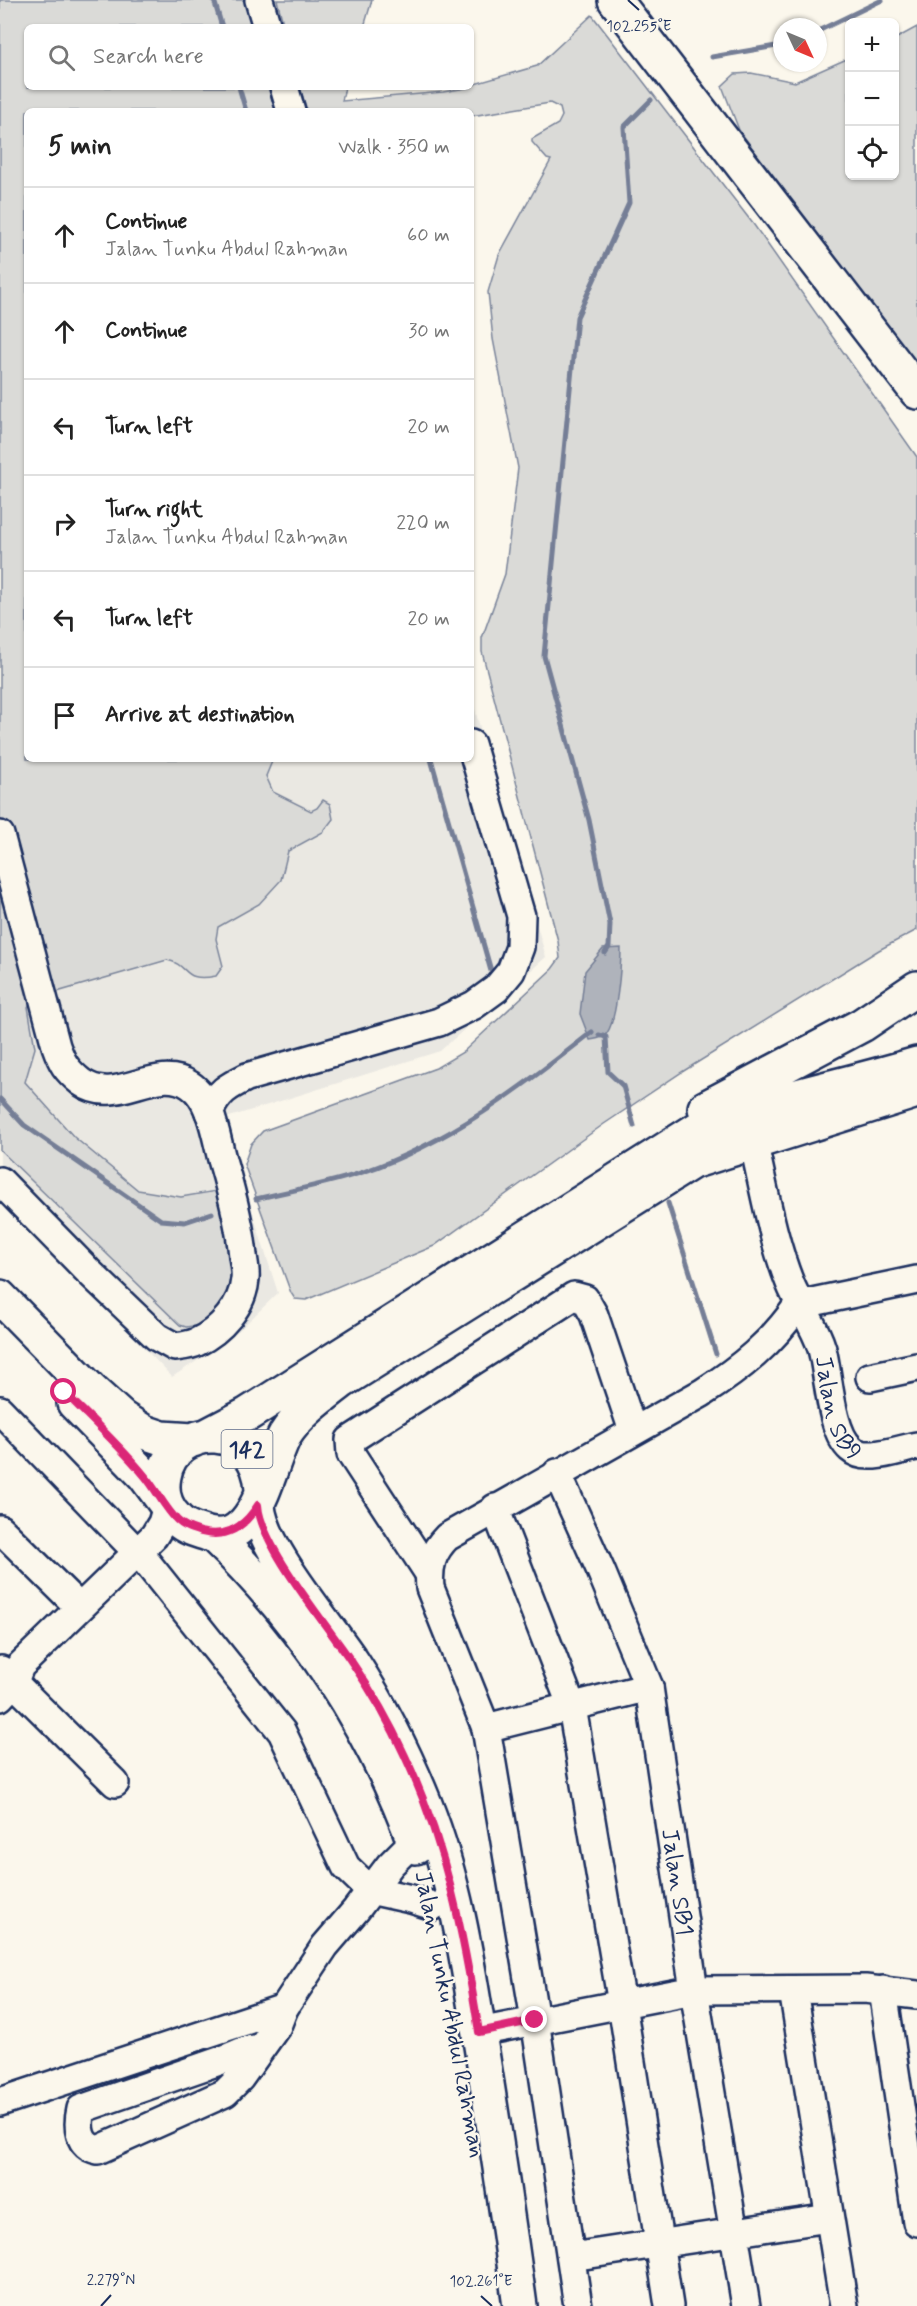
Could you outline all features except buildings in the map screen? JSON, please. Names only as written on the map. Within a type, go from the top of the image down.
[{"type":"main road","points":[[615,0],[917,393]]},
{"type":"main road","points":[[488,1261],[579,1187],[674,1125],[862,1025],[917,988]]},
{"type":"main road","points":[[199,1438],[248,1414],[704,1125],[734,1114],[859,1082],[917,1064]]},
{"type":"main road","points":[[0,1329],[144,1475],[179,1522],[205,1533],[227,1533],[240,1527],[251,1517],[286,1434],[311,1406],[341,1382],[692,1162],[917,1091]]},
{"type":"main road","name":"142","points":[[0,1297],[90,1390],[122,1418],[144,1432],[162,1438],[220,1436],[235,1440],[247,1449],[259,1468],[260,1498]]},
{"type":"main road","name":"142","points":[[167,1506],[163,1483],[169,1460],[179,1448],[199,1438]]},
{"type":"main road","name":"Jalan Tunku Abdul Rahman","points":[[260,1498],[269,1539],[383,1712],[405,1756],[444,1857],[459,1916],[479,2032],[520,2306]]},
{"type":"main road","name":"Jalan Tunku Abdul Rahman","points":[[205,1533],[264,1586],[332,1675],[385,1769],[414,1841],[428,1879],[442,1943],[475,2143],[497,2306]]},
{"type":"street","points":[[259,0],[266,24]]},
{"type":"street","points":[[285,90],[290,108]]},
{"type":"street","points":[[209,1112],[216,1096],[247,1077],[439,1022],[474,1005],[496,989],[511,971],[520,946],[521,916],[474,754]]},
{"type":"street","points":[[0,835],[63,1066],[92,1089],[107,1091],[153,1080],[175,1078],[192,1086],[209,1112],[241,1234],[245,1279],[239,1299],[230,1316],[212,1333],[195,1343],[175,1347],[157,1337],[88,1271],[0,1181]]},
{"type":"street","name":"Jalan SB9","points":[[753,1141],[782,1260],[798,1305],[816,1332],[822,1348],[837,1425],[843,1440],[851,1450],[861,1455],[917,1446]]},
{"type":"street","points":[[428,1572],[438,1546],[447,1537],[735,1372],[775,1336],[798,1305],[917,1280]]},
{"type":"street","points":[[578,2306],[535,2020],[486,1728],[430,1588],[428,1572],[351,1454],[350,1440],[574,1296],[585,1299],[594,1315],[633,1431]]},
{"type":"street","points":[[870,1377],[917,1367]]},
{"type":"street","points":[[0,1410],[142,1558],[282,1732],[346,1867],[370,1890],[433,1906]]},
{"type":"street","name":"Jalan SB1","points":[[557,1473],[649,1687],[694,1990],[746,2306]]},
{"type":"street","points":[[5,1683],[32,1678],[142,1558],[162,1523],[167,1506]]},
{"type":"street","points":[[495,1508],[572,1707],[622,2004],[669,2306]]},
{"type":"street","points":[[0,1529],[79,1607]]},
{"type":"street","points":[[5,1683],[79,1607],[142,1558],[167,1546],[205,1533]]},
{"type":"street","points":[[5,1683],[115,1783]]},
{"type":"street","points":[[486,1728],[649,1687]]},
{"type":"street","points":[[260,2049],[246,2050],[81,2109],[78,2121],[80,2137],[90,2148],[98,2150],[225,2093],[240,2078],[277,2026],[284,2008],[325,1946],[390,1865],[414,1841]]},
{"type":"street","points":[[479,2032],[694,1990],[883,1990],[917,1995]]},
{"type":"street","points":[[793,1990],[844,2306]]},
{"type":"street","points":[[883,1990],[917,2222]]},
{"type":"street","points":[[0,2102],[284,2008]]},
{"type":"street","points":[[571,2257],[829,2218]]},
{"type":"shaded area","points":[[0,0],[24,24],[24,90],[27,90],[27,108],[24,108],[24,762],[474,762],[474,706],[546,957],[440,1051],[223,1119],[278,1293],[229,1340],[172,1377],[0,1198]]},
{"type":"shaded area","points":[[0,0],[249,0],[256,24],[24,24],[24,90],[274,90],[279,108],[24,108],[24,762],[272,762],[266,776],[273,792],[311,811],[317,808],[323,800],[330,804],[333,819],[323,832],[288,851],[281,880],[259,904],[218,927],[216,939],[223,966],[216,976],[197,977],[175,962],[167,960],[33,999],[28,1007],[35,1048],[25,1082],[74,1137],[138,1190],[181,1197],[216,1191],[226,1201],[237,1272],[227,1296],[215,1314],[200,1325],[186,1327],[180,1325],[0,1150]]},
{"type":"shaded area","points":[[277,0],[372,0],[365,24],[283,24]]},
{"type":"shaded area","points":[[592,15],[754,225],[917,457],[917,930],[879,950],[682,1072],[604,1124],[434,1246],[306,1300],[295,1299],[244,1164],[251,1144],[263,1131],[436,1068],[463,1052],[552,969],[560,958],[558,941],[482,652],[482,638],[505,574],[518,468],[493,339],[488,292],[499,255],[551,160],[547,159],[532,139],[558,124],[562,116],[560,108],[550,103],[474,116],[474,108],[306,108],[301,90],[344,90],[342,101],[474,90],[474,84],[537,66]]},
{"type":"shaded area","points":[[917,27],[917,365],[841,268],[739,130],[722,86],[735,74],[751,73],[795,82],[818,72],[827,72],[827,68],[845,60],[845,180],[899,180],[899,37]]},
{"type":"shaded area","points":[[621,948],[618,992],[610,1026],[603,1036],[590,1040],[580,1014],[585,971],[603,949]]},
{"type":"waterway","points":[[214,0],[221,24]]},
{"type":"waterway","points":[[827,27],[882,0]]},
{"type":"waterway","points":[[712,57],[773,47]]},
{"type":"waterway","points":[[240,90],[245,108]]},
{"type":"waterway","points":[[605,953],[609,947],[610,924],[589,820],[544,656],[577,317],[629,203],[624,127],[651,100]]},
{"type":"waterway","points":[[432,762],[491,971]]},
{"type":"waterway","points":[[256,1199],[350,1176],[395,1160],[425,1146],[455,1130],[511,1093],[592,1032]]},
{"type":"waterway","points":[[599,1035],[606,1037],[608,1072],[623,1086],[634,1126]]},
{"type":"waterway","points":[[0,1099],[24,1125],[161,1220],[185,1222],[212,1213]]},
{"type":"waterway","points":[[668,1203],[716,1354]]},
{"type":"route","points":[[64,1392],[144,1475],[171,1513],[185,1526],[213,1535],[227,1533],[240,1527],[251,1517],[258,1505],[269,1539],[288,1571],[352,1662],[383,1712],[426,1806],[444,1857],[459,1916],[479,2032],[535,2020]]}]
